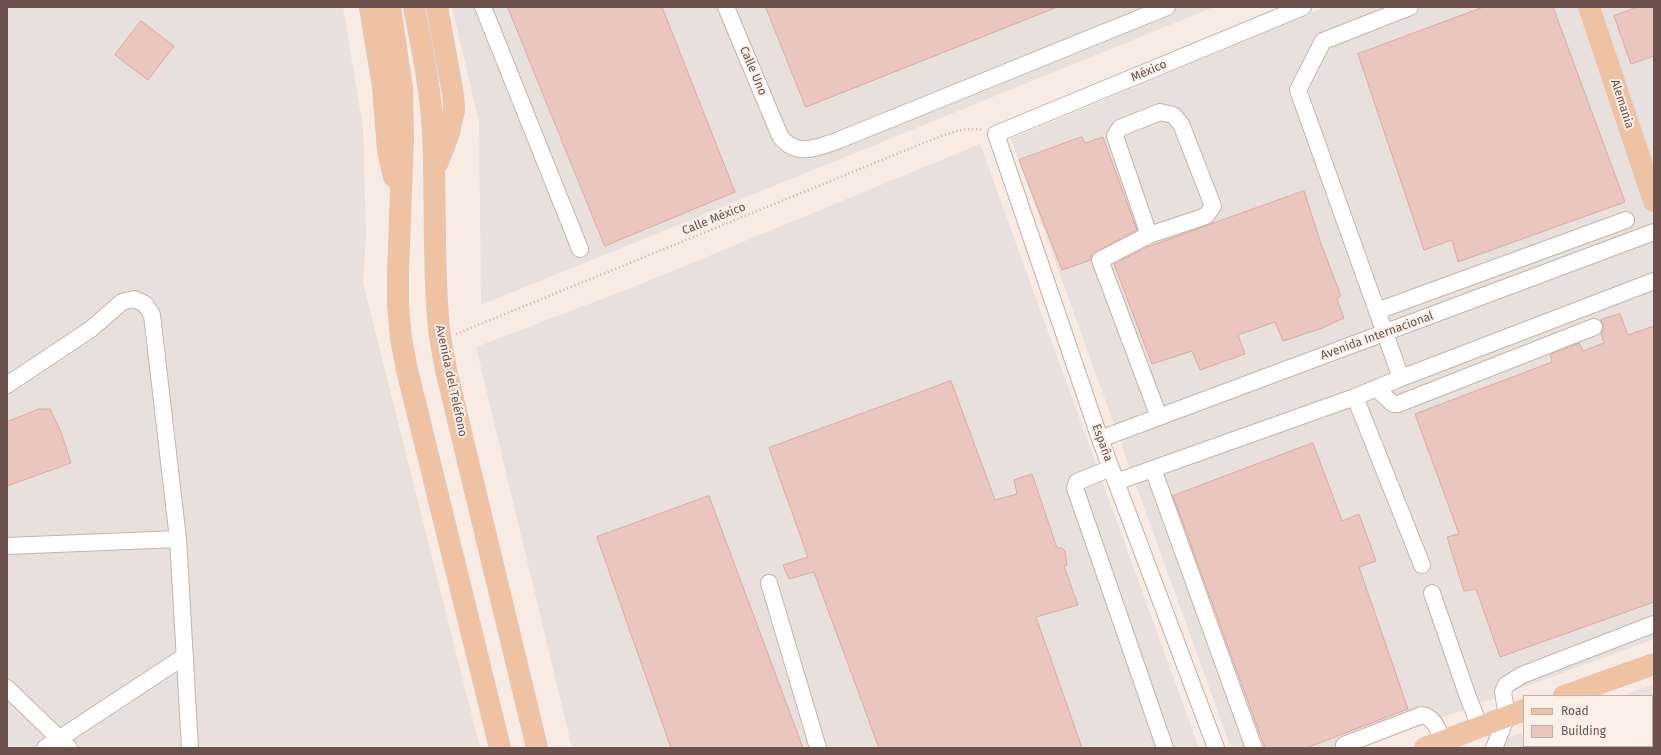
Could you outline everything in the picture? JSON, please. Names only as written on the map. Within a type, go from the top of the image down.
[{"type":"main road","points":[[370,7],[383,87],[388,151],[401,203]]},
{"type":"main road","points":[[390,7],[402,88],[403,138],[398,273],[401,338],[411,386],[500,748]]},
{"type":"main road","name":"Avenida del Teléfono","points":[[414,7],[427,82],[432,124],[435,170],[435,256],[438,319],[441,340],[452,395],[537,748]]},
{"type":"main road","points":[[435,170],[449,133],[454,110],[453,94],[437,7]]},
{"type":"main road","name":"Alemania","points":[[1589,7],[1654,201]]},
{"type":"main road","points":[[1567,695],[1654,664]]},
{"type":"main road","points":[[1434,745],[1516,713]]},
{"type":"street","points":[[483,7],[580,249]]},
{"type":"street","name":"Calle Uno","points":[[726,7],[780,136],[786,144],[794,148],[810,149],[820,147],[1167,7]]},
{"type":"street","name":"México","points":[[996,134],[1303,7]]},
{"type":"street","points":[[1401,378],[1298,90],[1323,41],[1410,7]]},
{"type":"street","points":[[1149,235],[1115,136],[1120,128],[1160,112],[1173,115],[1181,124],[1213,206],[1206,216],[1149,235],[1100,260],[1159,417]]},
{"type":"street","name":"España","points":[[996,134],[1100,439],[1216,748]]},
{"type":"street","points":[[1377,311],[1626,220]]},
{"type":"street","name":"Avenida Internacional","points":[[1100,439],[1654,232]]},
{"type":"street","points":[[1165,748],[1075,488],[1077,482],[1153,469],[1355,397],[1654,281]]},
{"type":"street","points":[[7,385],[91,330],[122,302],[134,299],[145,304],[152,315],[178,540],[190,748]]},
{"type":"street","points":[[1376,388],[1393,404],[1398,404],[1594,327]]},
{"type":"street","points":[[1355,397],[1422,565]]},
{"type":"street","points":[[1153,469],[1254,748]]},
{"type":"street","points":[[7,546],[178,540]]},
{"type":"street","points":[[769,583],[818,748]]},
{"type":"street","points":[[1432,593],[1480,727]]},
{"type":"street","points":[[1494,748],[1516,713],[1503,692],[1506,685],[1512,680],[1654,624]]},
{"type":"street","points":[[45,748],[64,744],[185,656]]},
{"type":"street","points":[[7,688],[64,744]]},
{"type":"street","points":[[1342,747],[1422,715],[1429,716],[1436,724],[1434,745]]},
{"type":"path","name":"Calle México","points":[[441,340],[943,136],[968,129],[983,130],[996,134]]},
{"type":"shaded area","points":[[7,7],[343,7],[363,128],[366,234],[363,283],[480,748],[7,748]]},
{"type":"shaded area","points":[[452,7],[1214,7],[481,305],[479,122]]},
{"type":"shaded area","points":[[1325,7],[1654,7],[1654,639],[1360,748],[1231,748],[1011,139]]},
{"type":"shaded area","points":[[980,144],[1199,748],[572,748],[476,347],[636,286]]},
{"type":"shaded area","points":[[1654,684],[1654,748],[1482,748],[1523,732],[1523,747],[1653,747],[1653,695],[1624,695]]},
{"type":"building","points":[[508,7],[662,7],[735,192],[605,246]]},
{"type":"building","points":[[766,7],[1055,7],[1055,8],[806,107]]},
{"type":"building","points":[[1484,7],[1553,7],[1625,202],[1458,262],[1452,240],[1424,250],[1358,54]]},
{"type":"building","points":[[1638,7],[1654,7],[1654,56],[1631,64],[1614,16]]},
{"type":"building","points":[[141,21],[174,46],[148,80],[115,55]]},
{"type":"building","points":[[1082,137],[1085,143],[1103,137],[1137,230],[1096,252],[1092,255],[1091,260],[1062,270],[1019,160]]},
{"type":"building","points":[[1304,191],[1321,244],[1341,296],[1337,299],[1344,318],[1320,329],[1283,341],[1275,322],[1238,335],[1245,354],[1200,370],[1192,351],[1152,364],[1114,264],[1147,247]]},
{"type":"building","points":[[1620,314],[1628,335],[1654,326],[1654,602],[1500,657],[1476,589],[1464,591],[1447,537],[1459,534],[1415,414],[1552,362],[1550,354],[1579,343],[1583,351],[1604,343],[1601,333],[1603,324],[1601,320]]},
{"type":"building","points":[[951,381],[995,500],[1017,494],[1014,480],[1032,474],[1057,548],[1062,548],[1065,551],[1067,565],[1064,566],[1078,605],[1036,617],[1082,748],[879,748],[814,572],[789,579],[783,565],[808,557],[769,448]]},
{"type":"building","points":[[39,409],[50,409],[61,432],[71,463],[7,486],[7,422]]},
{"type":"building","points":[[1313,443],[1342,521],[1359,514],[1376,561],[1359,567],[1408,709],[1306,748],[1265,748],[1173,496]]},
{"type":"building","points":[[709,496],[803,748],[671,748],[597,537]]}]
